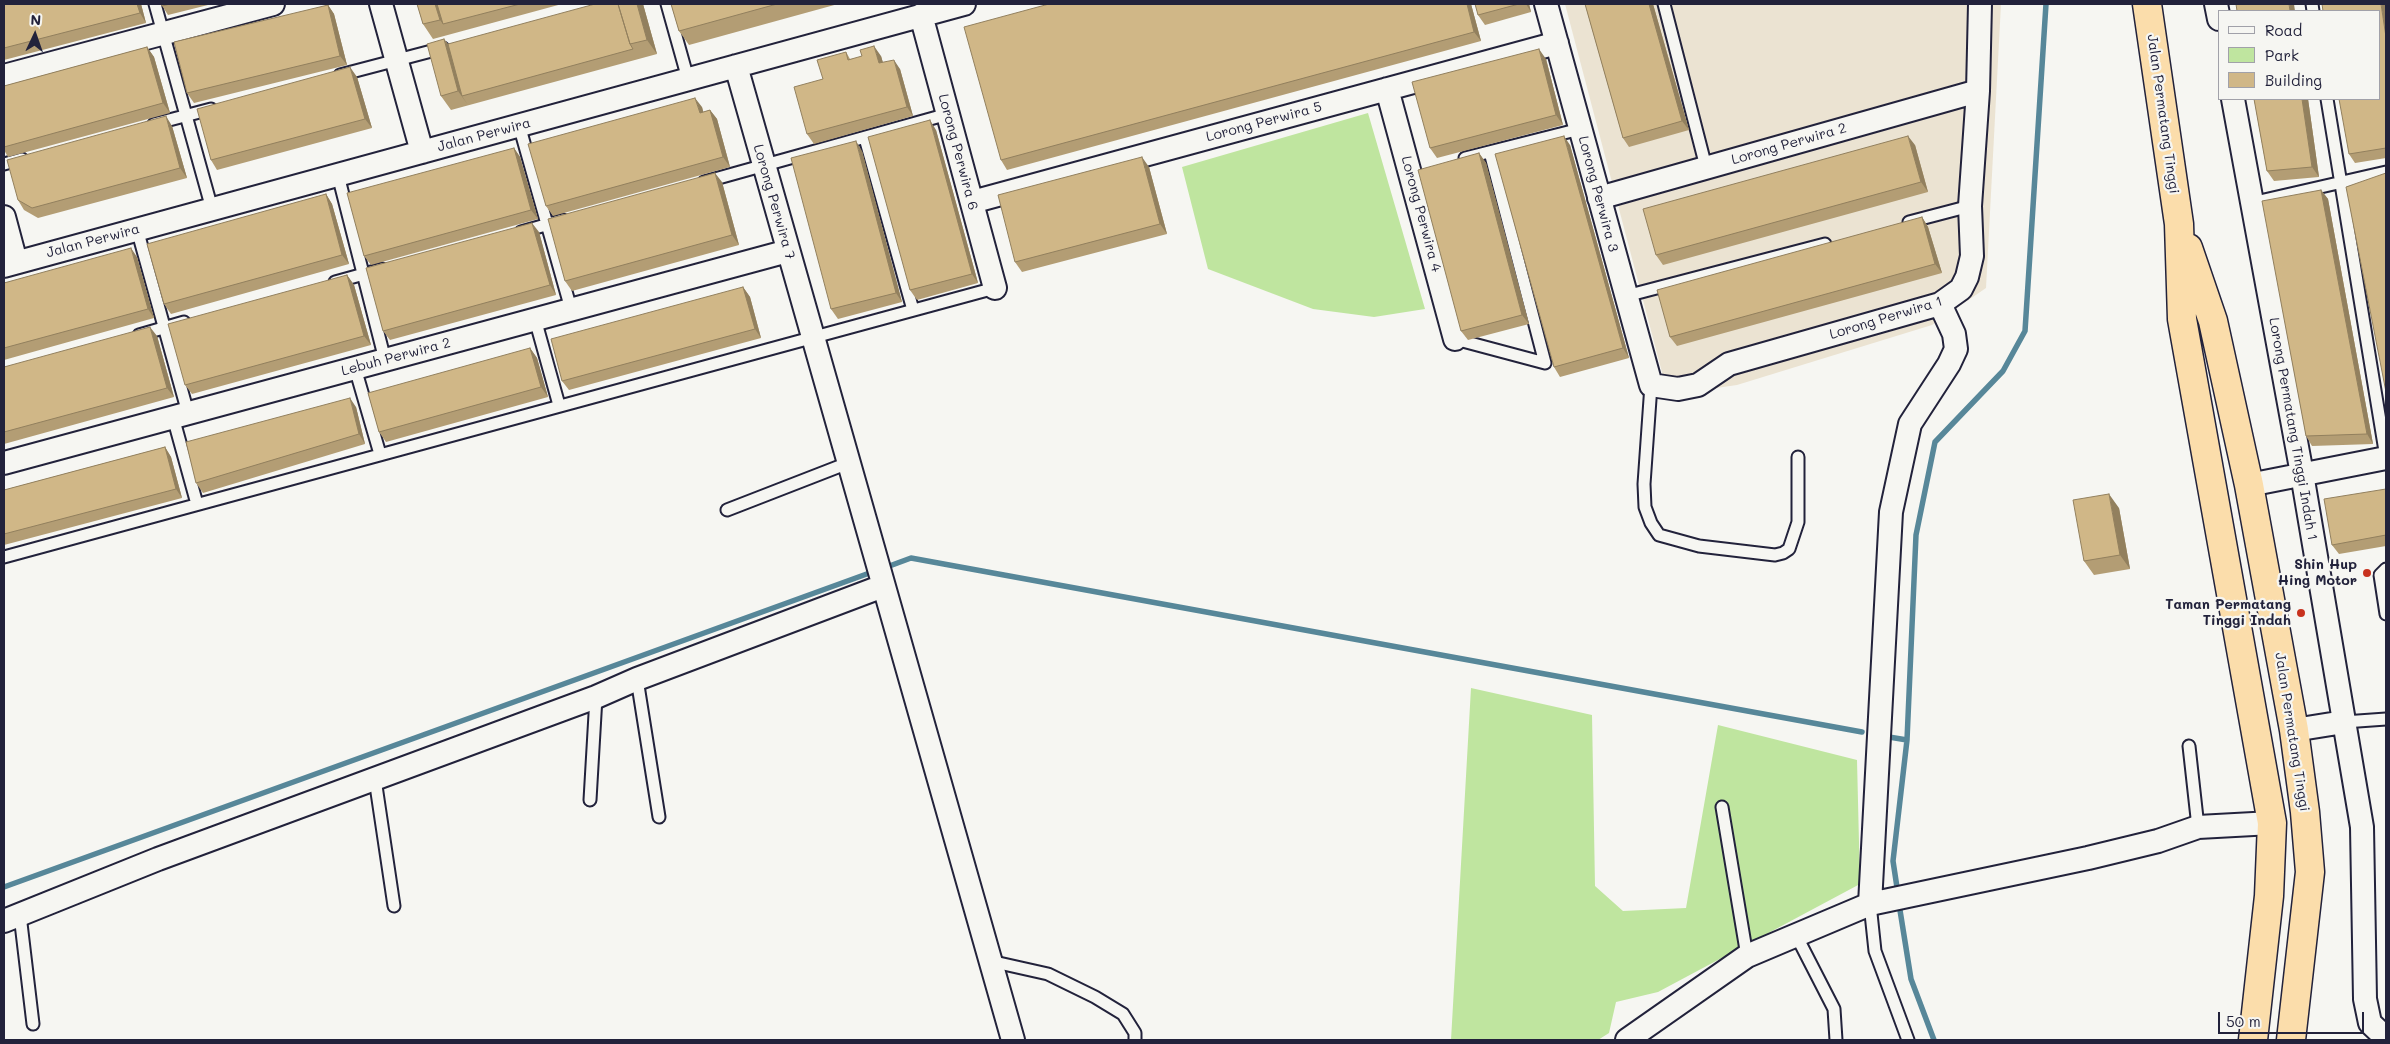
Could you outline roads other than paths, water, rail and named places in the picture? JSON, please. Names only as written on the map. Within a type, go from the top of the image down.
[{"type":"highway","name":"Jalan Permatang Tinggi","points":[[2147,4],[2179,224],[2182,319],[2272,823],[2269,896],[2253,1040]]},
{"type":"highway","name":"Jalan Permatang Tinggi","points":[[2179,224],[2213,321],[2249,485],[2294,730],[2305,812],[2310,872],[2292,1040]]},
{"type":"highway","points":[[2219,524],[2222,507],[2228,498],[2249,485]]},
{"type":"street","points":[[4,76],[273,4]]},
{"type":"street","points":[[380,4],[422,152]]},
{"type":"street","name":"Jalan Perwira","points":[[10,264],[736,66],[915,12],[964,4]]},
{"type":"street","name":"Lorong Perwira 3","points":[[1546,4],[1651,385]]},
{"type":"street","name":"Lorong Perwira 1","points":[[1651,385],[1678,389],[1698,386],[1730,364],[1940,304],[1961,289],[1967,277],[1972,256],[1970,206],[1978,91],[1980,4]]},
{"type":"street","name":"Lorong Perwira 6","points":[[915,12],[948,114],[995,288]]},
{"type":"street","name":"Lorong Perwira 5","points":[[972,202],[1557,43]]},
{"type":"street","name":"Lorong Perwira 7","points":[[736,66],[1013,1040]]},
{"type":"street","name":"Lorong Perwira 4","points":[[1388,89],[1414,171],[1455,340]]},
{"type":"street","name":"Lorong Perwira 2","points":[[1599,198],[1978,91]]},
{"type":"street","name":"Lorong Permatang Tinggi Indah 1","points":[[2233,100],[2302,474],[2362,827],[2365,999],[2370,1023],[2386,1038]]},
{"type":"street","points":[[4,217],[10,264]]},
{"type":"street","name":"Lebuh Perwira 2","points":[[4,463],[788,250]]},
{"type":"street","points":[[1880,901],[1891,512],[1910,424],[1956,349],[1954,334],[1940,304]]},
{"type":"street","points":[[2249,485],[2386,457]]},
{"type":"street","points":[[12,918],[151,862],[596,697],[636,679],[882,583]]},
{"type":"street","points":[[2294,730],[2344,722]]},
{"type":"street","points":[[1637,1037],[1747,956],[1880,901],[2158,842],[2198,827],[2272,823]]},
{"type":"lane","points":[[155,4],[212,209]]},
{"type":"lane","points":[[667,4],[688,79]]},
{"type":"lane","points":[[1664,4],[1706,167]]},
{"type":"lane","points":[[329,78],[453,45]]},
{"type":"lane","points":[[2327,100],[2386,457]]},
{"type":"lane","points":[[138,128],[224,106]]},
{"type":"lane","points":[[689,186],[948,114]]},
{"type":"lane","points":[[519,125],[571,309]]},
{"type":"lane","points":[[1455,161],[1580,129]]},
{"type":"lane","points":[[865,138],[913,310]]},
{"type":"lane","points":[[1455,340],[1546,363],[1490,152]]},
{"type":"lane","points":[[4,164],[32,156]]},
{"type":"lane","points":[[2251,203],[2386,172]]},
{"type":"lane","points":[[338,175],[385,360]]},
{"type":"lane","points":[[1894,226],[1970,206]]},
{"type":"lane","points":[[510,234],[575,217]]},
{"type":"lane","points":[[138,229],[164,328],[197,504]]},
{"type":"lane","points":[[1626,296],[1837,241]]},
{"type":"lane","points":[[325,284],[390,267]]},
{"type":"lane","points":[[4,557],[995,288]]},
{"type":"lane","points":[[535,319],[559,405]]},
{"type":"lane","points":[[127,338],[193,320]]},
{"type":"lane","points":[[355,368],[380,454]]},
{"type":"lane","points":[[1651,385],[1644,484],[1645,507],[1650,523],[1659,535],[1698,546],[1774,555],[1783,553],[1789,549],[1798,522],[1798,457]]},
{"type":"lane","points":[[727,510],[848,464]]},
{"type":"lane","points":[[2386,570],[2380,575],[2386,614]]},
{"type":"lane","points":[[636,679],[660,817]]},
{"type":"lane","points":[[590,800],[596,697]]},
{"type":"lane","points":[[2344,722],[2386,719]]},
{"type":"lane","points":[[2189,746],[2198,827]]},
{"type":"lane","points":[[375,779],[394,906]]},
{"type":"lane","points":[[1722,807],[1747,956]]},
{"type":"lane","points":[[1880,901],[1875,951],[1908,1040]]},
{"type":"lane","points":[[12,918],[33,1024]]},
{"type":"lane","points":[[1796,935],[1834,1009],[1836,1040]]},
{"type":"lane","points":[[990,961],[1048,974],[1095,997],[1123,1014],[1136,1033],[1136,1040]]},
{"type":"waterway","points":[[1898,894],[1893,861],[1907,740],[1916,535],[1935,442],[2003,371],[2025,331],[2046,4]]},
{"type":"waterway","points":[[884,568],[911,558],[1862,732]]},
{"type":"waterway","points":[[4,887],[875,571]]},
{"type":"waterway","points":[[1889,737],[1907,740]]},
{"type":"waterway","points":[[1899,904],[1911,979],[1934,1040]]},
{"type":"place","name":"Shin Hup Hing Motor","points":[[2367,573]]},
{"type":"place","name":"Taman Permatang Tinggi Indah","points":[[2301,613]]}]
